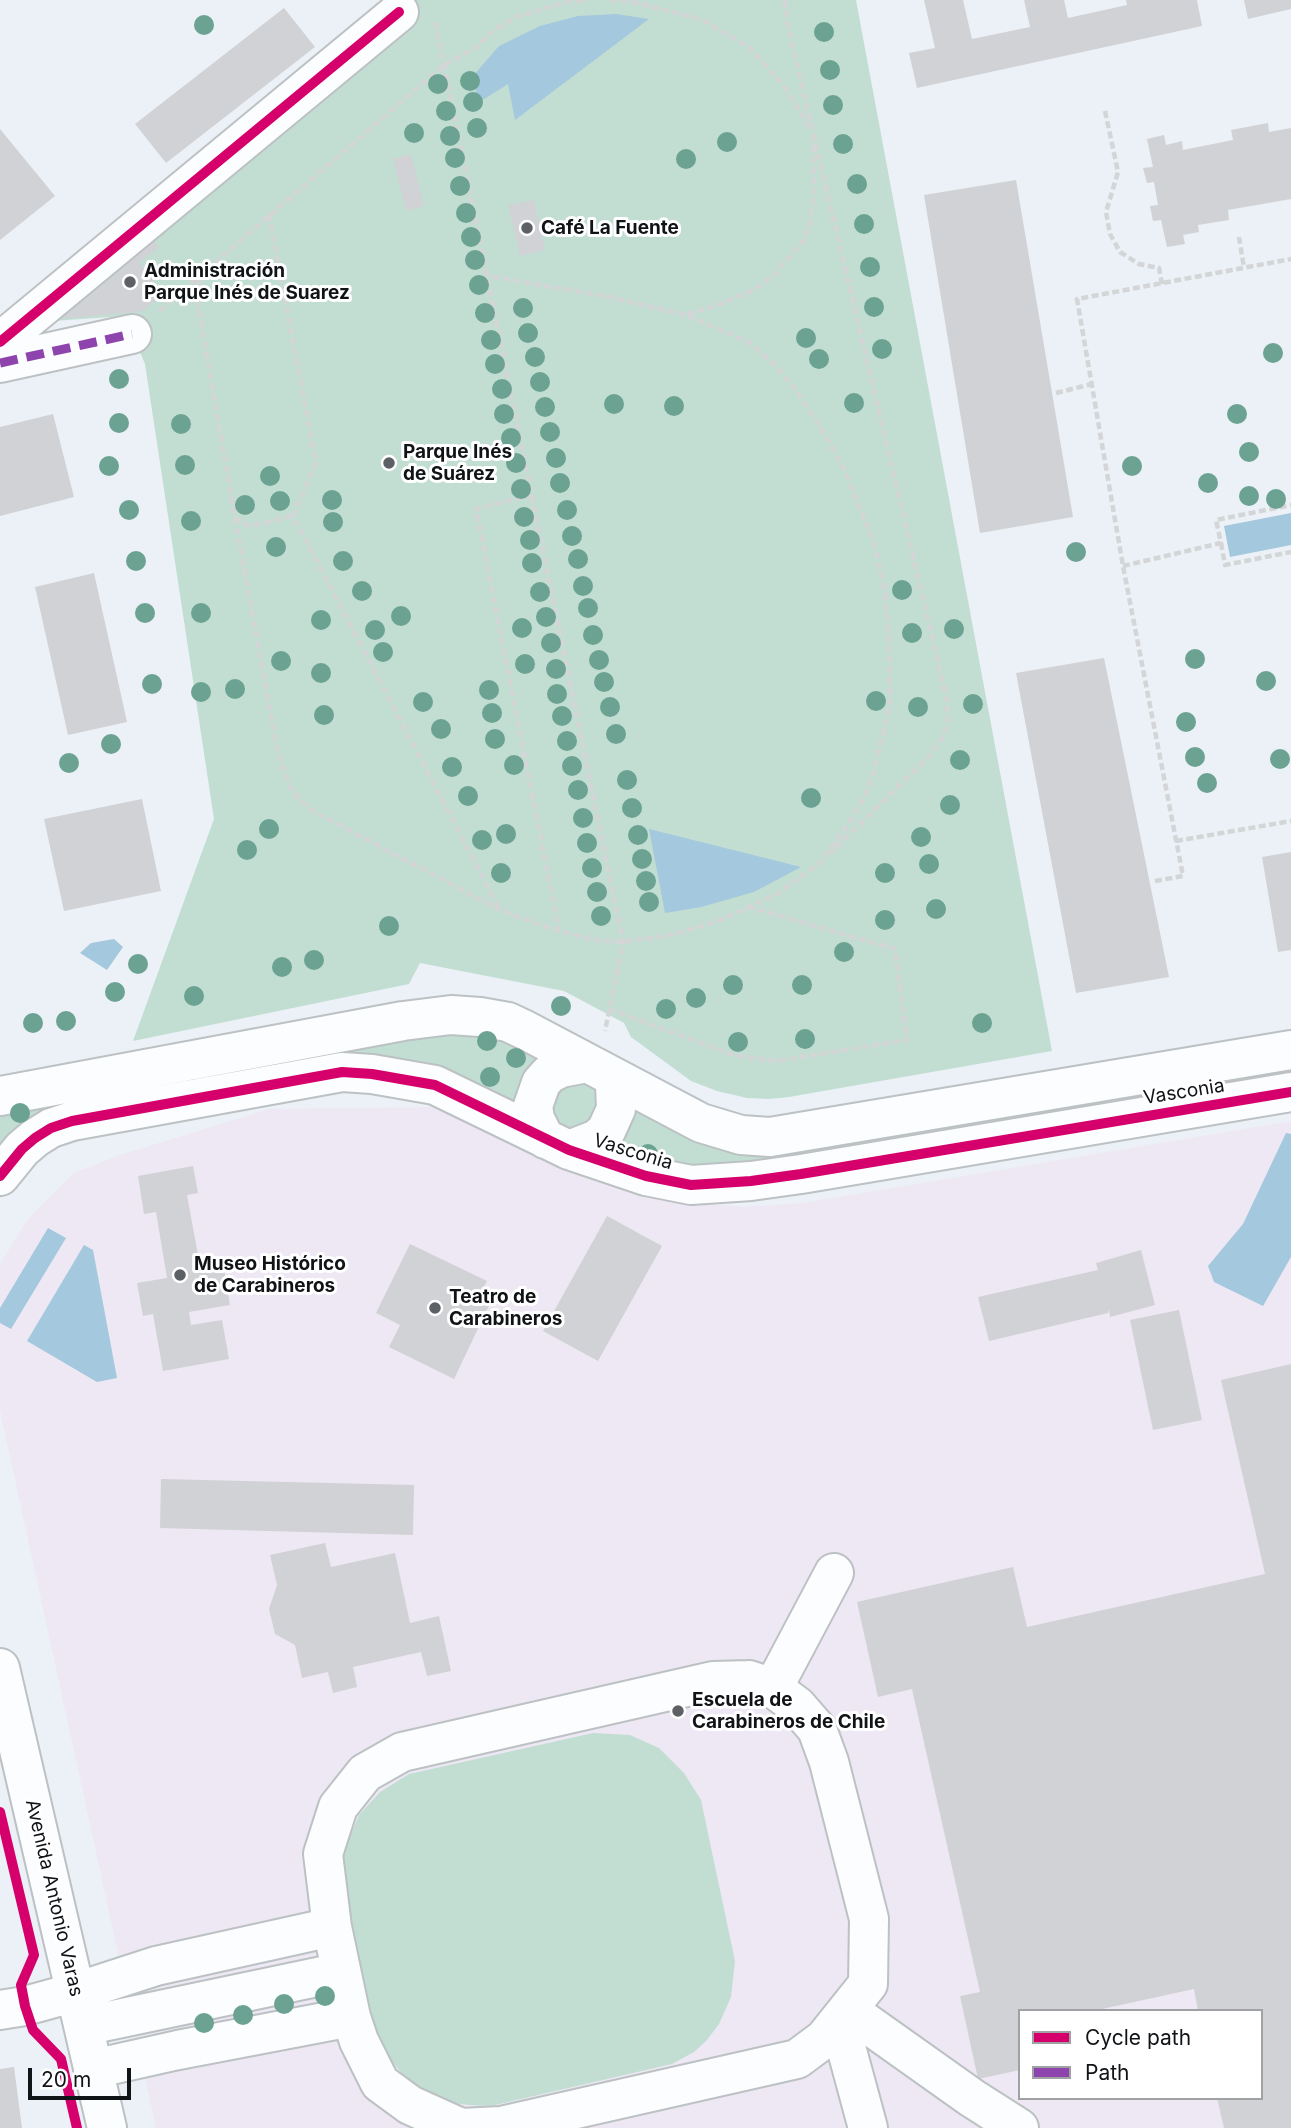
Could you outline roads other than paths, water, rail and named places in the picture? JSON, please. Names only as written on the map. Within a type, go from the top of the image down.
[{"type":"street","points":[[0,342],[416,12]]},
{"type":"street","points":[[0,363],[132,334]]},
{"type":"street","name":"Vasconia","points":[[0,1096],[403,1021],[451,1015],[508,1022],[701,1123],[741,1135],[770,1137],[1291,1050]]},
{"type":"street","points":[[561,1068],[599,1070],[615,1086],[616,1109],[606,1130],[597,1139],[557,1144],[536,1119],[533,1106],[541,1083],[549,1074],[561,1068]]},
{"type":"street","name":"Vasconia","points":[[0,1177],[15,1156],[34,1138],[72,1121],[342,1072],[435,1085],[557,1144],[619,1169],[677,1184],[751,1181],[1291,1092]]},
{"type":"street","points":[[773,1688],[834,1573]]},
{"type":"street","name":"Avenida Antonio Varas","points":[[0,1668],[5,1716],[80,2009],[107,2128]]},
{"type":"street","points":[[749,1680],[773,1688],[797,1706],[817,1730],[829,1762],[869,1919],[869,1984],[824,2039],[797,2059],[501,2126],[461,2128],[410,2105],[380,2083],[359,2041],[351,2017],[332,1927],[323,1854],[338,1807],[365,1773],[402,1752],[713,1681],[749,1680]]},
{"type":"street","points":[[80,2009],[156,1966],[332,1927]]},
{"type":"street","points":[[0,2010],[25,2006],[80,2009],[341,1972]]},
{"type":"street","points":[[843,2016],[868,2128]]},
{"type":"street","points":[[843,2016],[1019,2128]]},
{"type":"street","points":[[93,2069],[351,2017]]},
{"type":"water","points":[[616,14],[649,19],[515,120],[508,84],[478,103],[473,76],[499,46],[540,26],[578,16]]},
{"type":"water","points":[[1291,513],[1291,545],[1230,557],[1224,526]]},
{"type":"water","points":[[649,829],[801,867],[754,892],[701,907],[665,913]]},
{"type":"water","points":[[114,939],[123,947],[107,970],[80,953],[91,943]]},
{"type":"water","points":[[1286,1133],[1291,1134],[1291,1257],[1263,1306],[1214,1282],[1208,1266],[1243,1224]]},
{"type":"water","points":[[48,1228],[66,1238],[11,1329],[0,1323],[0,1308]]},
{"type":"water","points":[[84,1245],[93,1250],[117,1378],[97,1382],[27,1341]]},
{"type":"place","name":"Café La Fuente","points":[[527,228]]},
{"type":"place","name":"Administración Parque Inés de Suarez","points":[[130,282]]},
{"type":"place","name":"Parque Inés de Suárez","points":[[389,463]]},
{"type":"place","name":"Museo Histórico de Carabineros","points":[[180,1275]]},
{"type":"place","name":"Teatro de Carabineros","points":[[435,1308]]},
{"type":"place","name":"Escuela de Carabineros de Chile","points":[[678,1711]]}]
